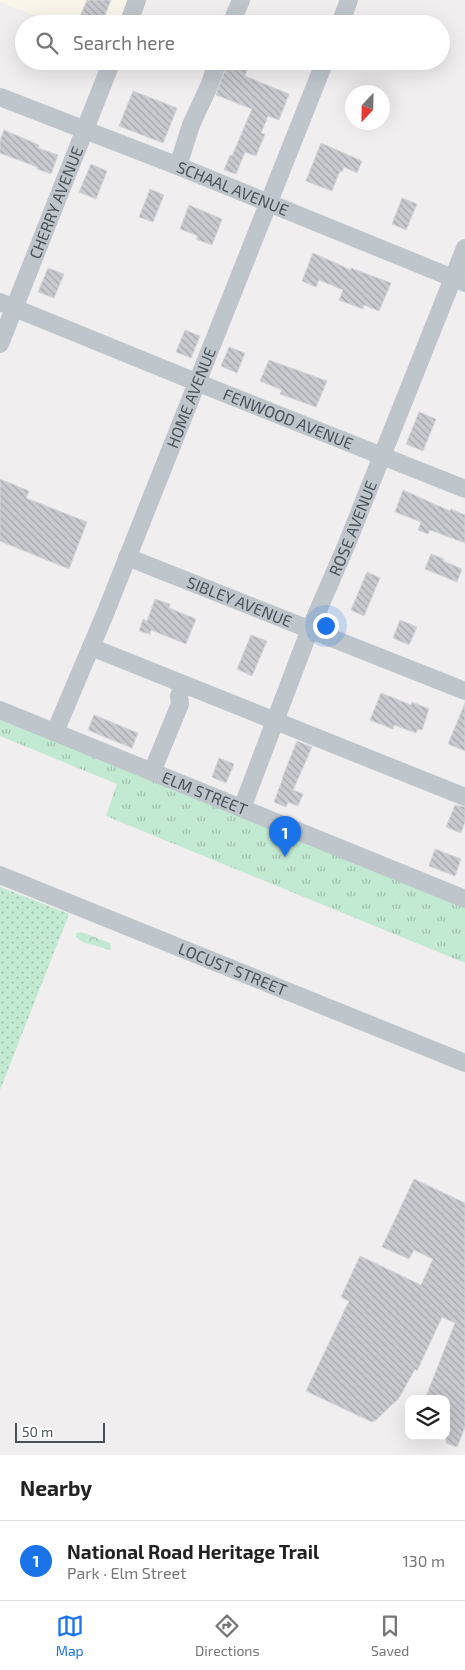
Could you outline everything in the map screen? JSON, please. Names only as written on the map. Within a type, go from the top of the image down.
[{"type":"street","points":[[132,15],[138,0]]},
{"type":"street","points":[[235,15],[241,0]]},
{"type":"street","points":[[343,15],[349,0]]},
{"type":"street","name":"CHERRY AVENUE","points":[[0,344],[7,305],[108,70]]},
{"type":"street","points":[[178,166],[191,125],[215,70]]},
{"type":"street","name":"HOME AVENUE","points":[[55,732],[91,647],[321,70]]},
{"type":"street","name":"SCHAAL AVENUE","points":[[0,97],[178,166],[459,281]]},
{"type":"street","name":"ROSE AVENUE","points":[[242,808],[310,629],[382,456],[459,281],[465,248]]},
{"type":"street","name":"FENWOOD AVENUE","points":[[7,305],[465,490]]},
{"type":"street","name":"SIBLEY AVENUE","points":[[127,557],[465,691]]},
{"type":"street","points":[[91,647],[465,797]]},
{"type":"street","points":[[152,772],[180,704],[179,696],[183,684]]},
{"type":"street","name":"ELM STREET","points":[[0,710],[465,899]]},
{"type":"street","name":"LOCUST STREET","points":[[0,875],[465,1063]]},
{"type":"shaded area","points":[[0,0],[129,0],[123,15],[33,15],[0,2]]},
{"type":"green space","points":[[0,710],[465,899],[465,963],[106,816],[117,784],[0,736]]},
{"type":"green space","points":[[0,887],[69,914],[0,1090]]},
{"type":"green space","points":[[81,932],[110,943],[111,950],[82,942],[76,937],[76,933]]},
{"type":"building","points":[[87,0],[111,0],[105,15],[81,15]]},
{"type":"building","points":[[225,70],[247,70],[245,76],[289,94],[279,120],[268,116],[261,133],[265,134],[256,156],[245,152],[236,174],[224,170],[252,109],[216,95]]},
{"type":"building","points":[[133,91],[177,108],[163,143],[119,126]]},
{"type":"building","points":[[4,130],[39,145],[38,148],[58,155],[51,174],[0,153],[0,140]]},
{"type":"building","points":[[321,143],[362,161],[357,173],[344,167],[342,172],[340,171],[332,191],[306,181]]},
{"type":"building","points":[[91,164],[107,171],[96,199],[79,192]]},
{"type":"building","points":[[150,189],[164,195],[153,222],[139,217]]},
{"type":"building","points":[[402,198],[417,204],[406,230],[392,224]]},
{"type":"building","points":[[189,205],[222,219],[212,245],[196,239],[198,236],[180,229]]},
{"type":"building","points":[[313,253],[351,270],[351,268],[391,283],[379,311],[364,305],[363,309],[339,300],[343,290],[319,280],[316,287],[302,281]]},
{"type":"building","points":[[48,268],[64,274],[54,298],[38,292]]},
{"type":"building","points":[[185,330],[200,336],[191,358],[176,352]]},
{"type":"building","points":[[229,347],[245,353],[237,373],[221,366]]},
{"type":"building","points":[[269,360],[327,381],[316,407],[280,394],[282,390],[260,381]]},
{"type":"building","points":[[419,412],[436,419],[423,451],[406,444]]},
{"type":"building","points":[[0,479],[29,491],[26,498],[87,522],[69,569],[0,541]]},
{"type":"building","points":[[403,490],[450,511],[451,509],[465,515],[465,543],[430,530],[428,534],[418,530],[421,522],[395,512]]},
{"type":"building","points":[[431,554],[462,569],[457,582],[425,569]]},
{"type":"building","points":[[367,572],[380,578],[364,616],[351,610]]},
{"type":"building","points":[[155,599],[170,604],[169,608],[196,619],[186,644],[151,630],[150,634],[139,631],[143,619],[147,621]]},
{"type":"building","points":[[400,620],[417,627],[409,645],[393,638]]},
{"type":"building","points":[[251,635],[267,641],[252,676],[237,669]]},
{"type":"building","points":[[381,693],[411,705],[412,702],[429,709],[422,730],[418,729],[416,733],[394,725],[393,729],[370,720]]},
{"type":"building","points":[[465,703],[465,751],[448,744]]},
{"type":"building","points":[[94,715],[138,733],[132,748],[88,730]]},
{"type":"building","points":[[297,741],[312,747],[293,790],[303,794],[298,806],[288,802],[286,807],[274,802]]},
{"type":"building","points":[[219,758],[234,764],[226,783],[212,777]]},
{"type":"building","points":[[455,805],[465,807],[465,822],[461,833],[446,827]]},
{"type":"building","points":[[435,849],[461,859],[455,876],[429,866]]},
{"type":"building","points":[[414,1179],[465,1203],[465,1427],[457,1447],[446,1443],[446,1440],[450,1440],[450,1395],[427,1395],[455,1323],[442,1317],[417,1371],[415,1369],[399,1398],[376,1420],[372,1422],[306,1391],[349,1301],[341,1297],[360,1256],[421,1285],[433,1259],[414,1250],[409,1259],[382,1247]]},
{"type":"place","name":"National Road Heritage Trail","points":[[285,857]]}]
